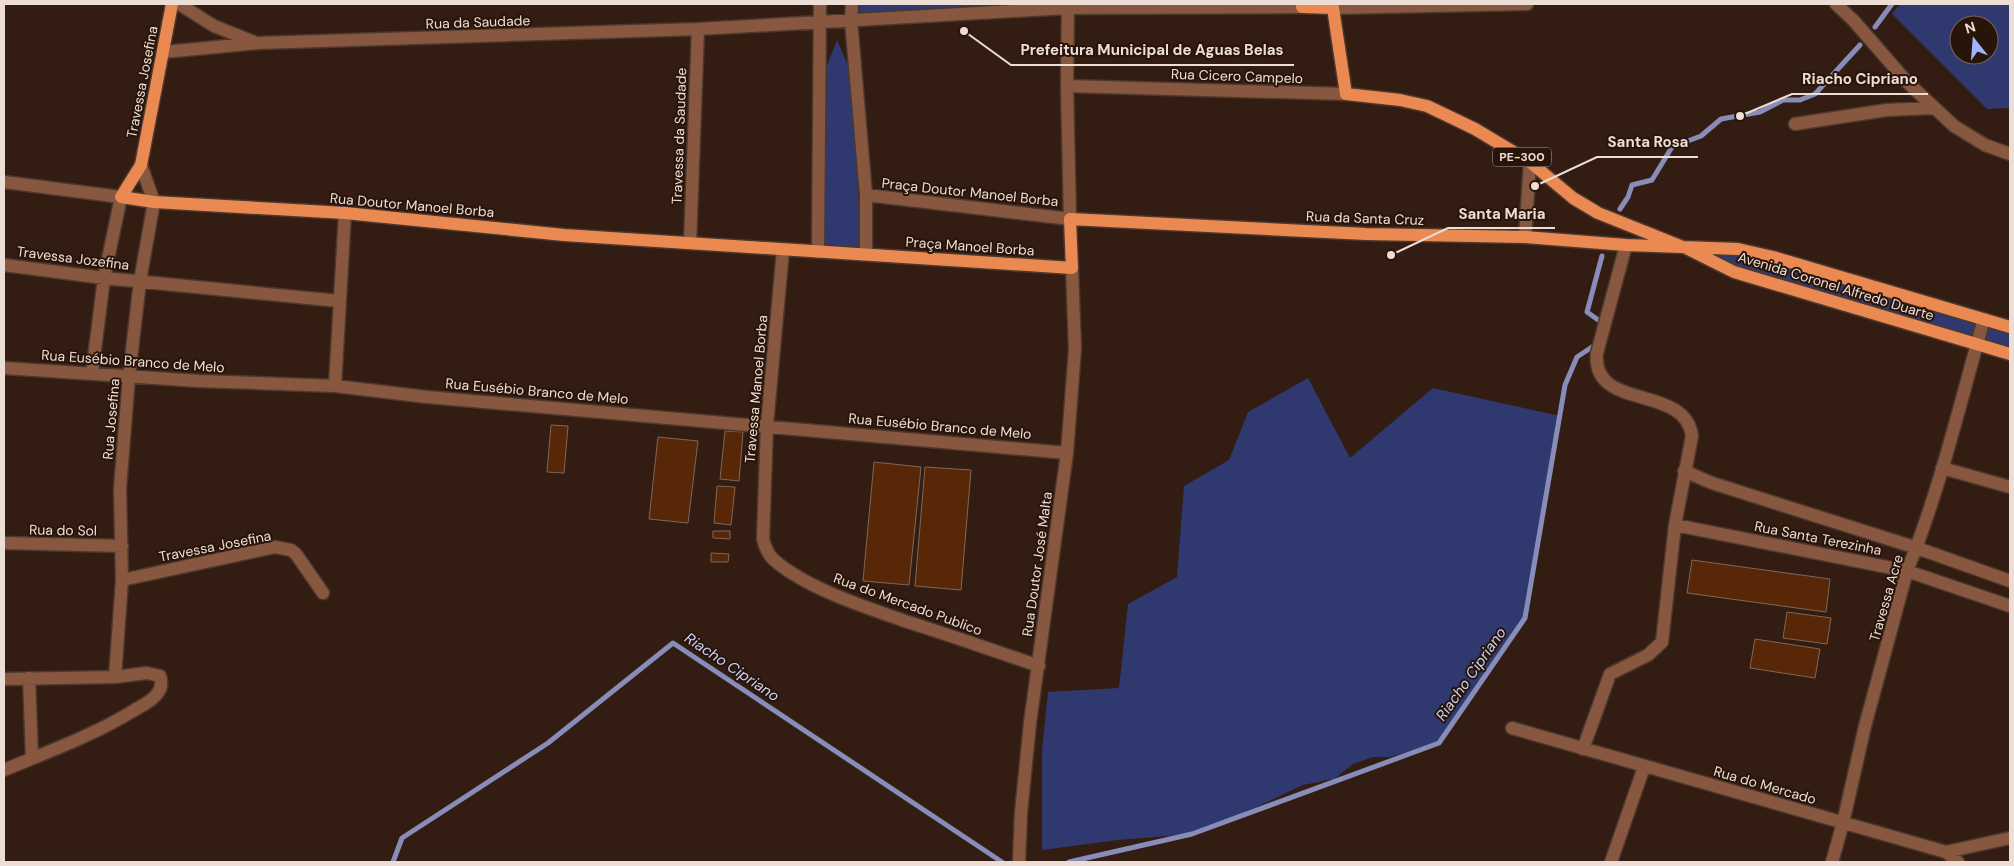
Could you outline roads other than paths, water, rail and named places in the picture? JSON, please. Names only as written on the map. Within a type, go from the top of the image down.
[{"type":"main road","name":"Travessa Josefina","points":[[141,166],[172,4]]},
{"type":"main road","points":[[1302,5],[1333,8],[1346,94]]},
{"type":"main road","name":"PE-300","points":[[1346,94],[1400,100],[1427,106],[1475,128],[1530,162],[1573,198],[1592,210],[1610,219],[1688,249]]},
{"type":"main road","points":[[120,197],[141,166]]},
{"type":"main road","name":"Rua Doutor Manoel Borba","points":[[120,197],[154,202],[345,213],[564,235],[818,252]]},
{"type":"main road","points":[[1070,218],[1072,268]]},
{"type":"main road","name":"Rua da Santa Cruz","points":[[1070,218],[1366,234],[1525,237],[1688,249]]},
{"type":"main road","name":"Avenida Coronel Alfredo Duarte","points":[[1688,249],[1738,249],[1773,257],[2010,327]]},
{"type":"main road","name":"Avenida Coronel Alfredo Duarte","points":[[1688,249],[1734,272],[2010,354]]},
{"type":"main road","name":"Praça Manoel Borba","points":[[818,252],[866,253],[1072,268]]},
{"type":"street","name":"Rua da Saudade","points":[[179,4],[214,26],[258,43]]},
{"type":"street","points":[[818,252],[820,4]]},
{"type":"street","points":[[852,4],[851,20],[866,195],[866,253]]},
{"type":"street","points":[[1333,8],[1527,4]]},
{"type":"street","points":[[1836,4],[1854,21],[1907,82],[1933,108],[1968,136],[2010,154]]},
{"type":"street","name":"Rua da Saudade","points":[[164,52],[258,43],[698,29],[970,15],[1068,6],[1302,5]]},
{"type":"street","points":[[1068,6],[1067,86],[1070,218]]},
{"type":"street","name":"Travessa da Saudade","points":[[690,243],[698,29]]},
{"type":"street","name":"Rua Cicero Campelo","points":[[1067,86],[1346,94]]},
{"type":"street","points":[[1795,124],[1887,110],[1933,108]]},
{"type":"street","points":[[1525,237],[1530,162]]},
{"type":"street","points":[[141,166],[154,202]]},
{"type":"street","name":"Rua Doutor Manoel Borba","points":[[4,182],[120,197]]},
{"type":"street","name":"Praça Doutor Manoel Borba","points":[[866,195],[1070,218]]},
{"type":"street","name":"Rua Josefina","points":[[92,373],[104,278],[120,197]]},
{"type":"street","name":"Rua Josefina","points":[[122,580],[120,489],[129,376],[140,281],[154,202]]},
{"type":"street","points":[[335,386],[345,213]]},
{"type":"street","points":[[1583,750],[1610,674],[1648,655],[1662,642],[1675,525],[1690,446],[1691,429],[1685,417],[1668,407],[1614,388],[1604,382],[1598,374],[1596,364],[1597,353],[1626,245]]},
{"type":"street","name":"Travessa Manoel Borba","points":[[763,530],[767,426],[783,250]]},
{"type":"street","name":"Travessa Jozefina","points":[[4,265],[140,281]]},
{"type":"street","name":"Rua Doutor José Malta","points":[[1019,862],[1021,813],[1028,741],[1067,453],[1075,349],[1072,268]]},
{"type":"street","points":[[140,281],[339,301]]},
{"type":"street","name":"Travessa Acre","points":[[1832,862],[1865,726],[1907,571],[1942,468],[1984,319]]},
{"type":"street","name":"Rua Eusébio Branco de Melo","points":[[4,368],[199,381],[335,386],[427,397],[1067,453]]},
{"type":"street","points":[[1942,468],[2010,487]]},
{"type":"street","name":"Rua Santa Terezinha","points":[[1684,472],[1712,483],[1916,548],[2010,581]]},
{"type":"street","name":"Rua Santa Terezinha","points":[[1675,525],[1907,571],[2010,606]]},
{"type":"street","name":"Rua do Mercado Publico","points":[[763,530],[764,545],[773,559],[788,570],[823,589],[858,604],[1039,666]]},
{"type":"street","name":"Rua do Sol","points":[[4,543],[122,546]]},
{"type":"street","name":"Travessa Josefina","points":[[122,580],[275,547],[291,550],[296,554],[323,593]]},
{"type":"street","points":[[115,677],[122,580]]},
{"type":"street","points":[[4,679],[115,677],[157,674],[160,677],[161,687],[150,701],[93,733],[4,770]]},
{"type":"street","points":[[29,678],[32,758]]},
{"type":"street","name":"Rua do Mercado","points":[[1512,728],[1583,750],[1946,852],[2010,838]]},
{"type":"street","points":[[1611,862],[1644,767]]},
{"type":"street","points":[[1946,852],[1958,862]]},
{"type":"waterway","name":"Riacho Cipriano","points":[[1875,27],[1892,4]]},
{"type":"waterway","name":"Riacho Cipriano","points":[[1620,209],[1628,197],[1632,185],[1652,180],[1672,147],[1701,136],[1721,119],[1760,112],[1783,100],[1800,100],[1815,94],[1860,45]]},
{"type":"waterway","name":"Riacho Cipriano","points":[[1600,325],[1601,322],[1587,312],[1602,256]]},
{"type":"waterway","name":"Riacho Cipriano","points":[[1069,862],[1192,834],[1439,743],[1525,618],[1565,385],[1577,357],[1595,345]]},
{"type":"waterway","name":"Riacho Cipriano","points":[[393,862],[402,838],[548,743],[673,643],[1002,862]]},
{"type":"place","name":"Prefeitura Municipal de Aguas Belas","points":[[964,31]]},
{"type":"place","name":"Riacho Cipriano","points":[[1740,116]]},
{"type":"place","name":"Santa Rosa","points":[[1535,186]]},
{"type":"place","name":"Santa Maria","points":[[1391,255]]}]
